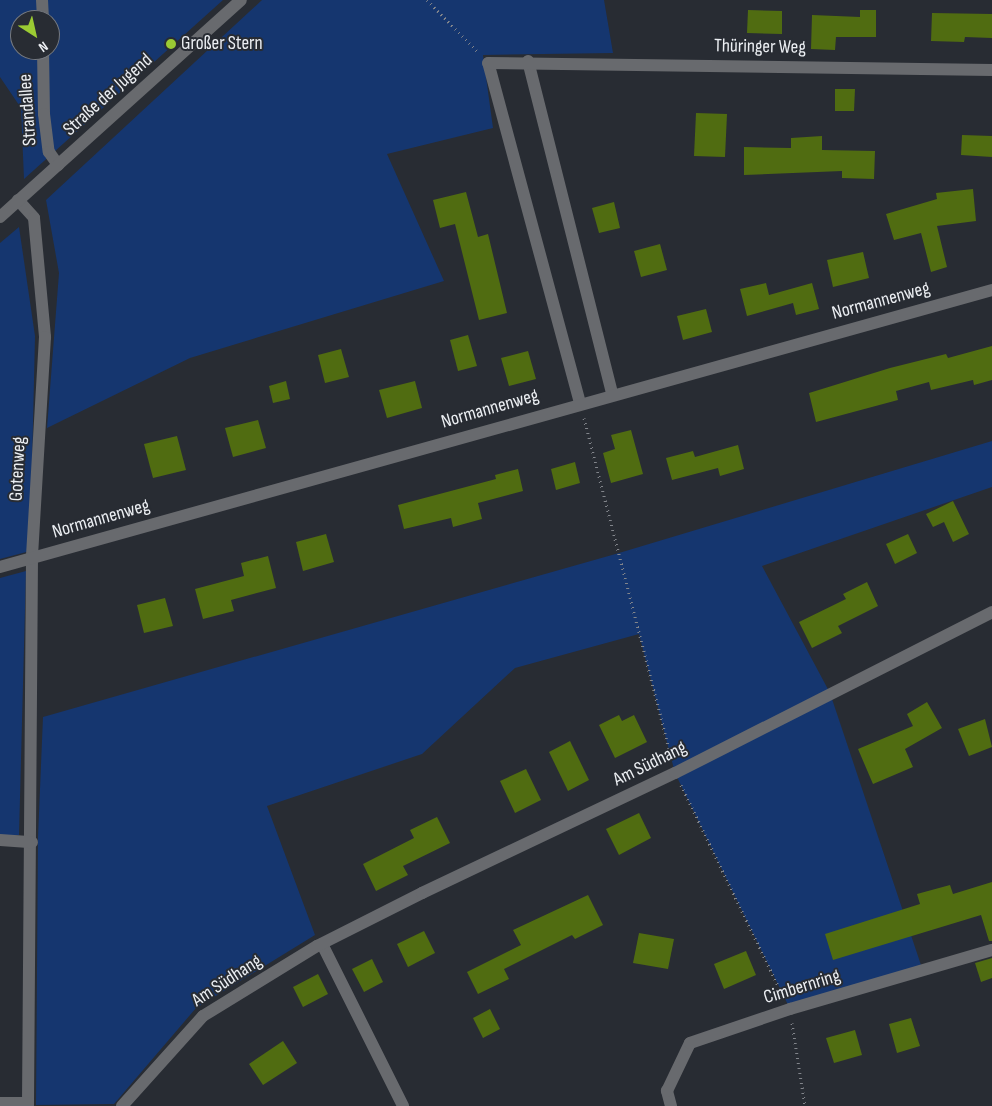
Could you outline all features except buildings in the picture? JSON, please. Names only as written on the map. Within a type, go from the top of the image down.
[{"type":"street","name":"Straße der Jugend","points":[[0,217],[241,0]]},
{"type":"street","name":"Strandallee","points":[[43,60],[48,152],[58,165]]},
{"type":"street","name":"Thüringer Weg","points":[[488,63],[528,62],[992,70]]},
{"type":"street","points":[[528,62],[612,394]]},
{"type":"street","points":[[488,63],[580,403]]},
{"type":"street","name":"Gotenweg","points":[[18,200],[34,218],[46,337],[32,558],[32,842],[28,1105]]},
{"type":"street","name":"Normannenweg","points":[[0,567],[612,394],[992,290]]},
{"type":"street","name":"Am Südhang","points":[[122,1106],[203,1016],[322,944],[675,773],[992,612]]},
{"type":"street","points":[[0,840],[32,842]]},
{"type":"street","points":[[322,944],[403,1106]]},
{"type":"street","name":"Cimbernring","points":[[671,1106],[667,1092],[690,1043],[790,1009],[992,950]]},
{"type":"street","points":[[0,1103],[28,1105]]},
{"type":"path","points":[[427,0],[488,63]]},
{"type":"shaded area","points":[[0,0],[223,0],[24,179],[21,108],[0,77]]},
{"type":"shaded area","points":[[262,0],[604,0],[613,53],[483,55],[493,128],[387,154],[444,281],[190,358],[47,428],[59,273],[46,200]]},
{"type":"shaded area","points":[[19,227],[35,336],[30,551],[0,559],[0,243]]},
{"type":"shaded area","points":[[992,441],[992,487],[762,566],[830,693],[923,971],[790,1009],[675,773],[639,634],[515,668],[422,754],[267,806],[315,935],[196,1008],[114,1104],[36,1105],[38,837],[43,717],[619,553]]},
{"type":"shaded area","points":[[26,571],[19,835],[0,835],[0,578]]},
{"type":"place","name":"Großer Stern","points":[[171,44]]}]
